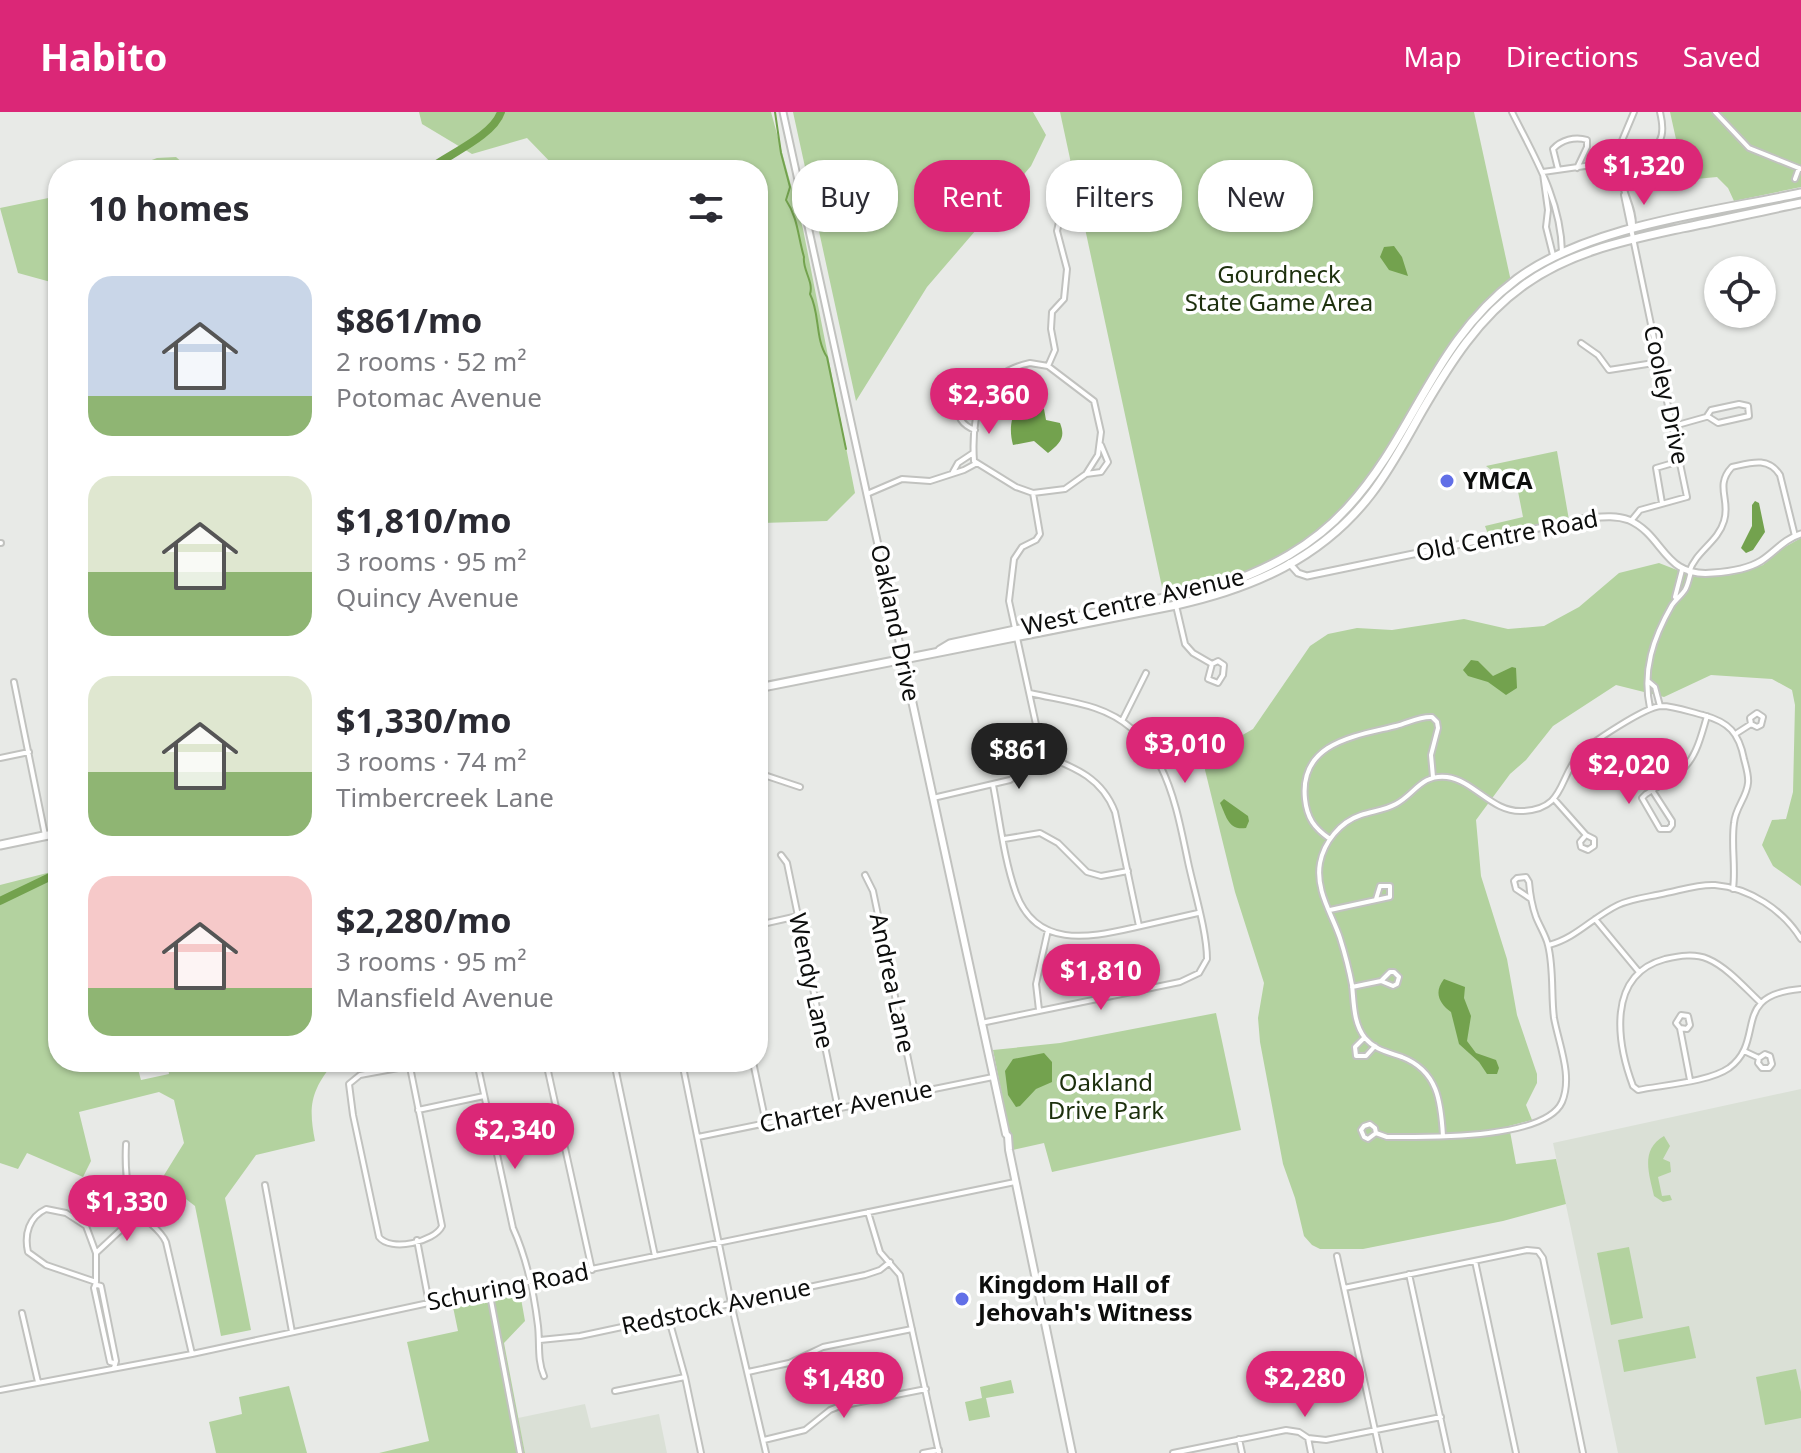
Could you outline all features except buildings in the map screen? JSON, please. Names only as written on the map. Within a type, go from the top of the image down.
[{"type":"main road","name":"West Centre Avenue","points":[[1288,562],[1363,490],[1447,352],[1466,327],[1503,290],[1562,252],[1801,193]]},
{"type":"main road","name":"West Centre Avenue","points":[[768,686],[938,651],[974,647],[1017,634],[1239,589],[1328,539],[1370,496],[1453,360],[1490,315],[1524,285],[1556,266],[1633,234],[1801,203]]},
{"type":"main road","name":"Oakland Drive","points":[[903,659],[1008,1136],[1072,1453]]},
{"type":"main road","points":[[0,845],[48,835]]},
{"type":"street","name":"Oakland Drive","points":[[783,112],[903,659]]},
{"type":"street","points":[[1512,112],[1556,204],[1562,252]]},
{"type":"street","points":[[1613,162],[1634,112]]},
{"type":"street","points":[[1543,172],[1613,162],[1621,167],[1627,160],[1652,149],[1661,141],[1660,112]]},
{"type":"street","points":[[1715,112],[1749,148],[1800,168],[1796,179]]},
{"type":"street","points":[[1558,169],[1553,149],[1557,144],[1580,137],[1587,140],[1587,147],[1577,168]]},
{"type":"street","name":"Cooley Drive","points":[[1621,167],[1620,178],[1624,195],[1629,200],[1633,234],[1687,497],[1640,510],[1631,521]]},
{"type":"street","points":[[1543,172],[1548,210],[1546,227],[1553,258]]},
{"type":"street","points":[[1048,366],[1055,350],[1052,312],[1064,299],[1066,261],[1057,232]]},
{"type":"street","points":[[1581,343],[1598,355],[1609,370],[1660,362]]},
{"type":"street","points":[[1030,363],[1048,366],[1094,401],[1100,441],[1098,455],[1086,474],[1065,489],[1033,493],[1016,487],[974,461],[975,430],[984,393],[990,384],[1012,366],[1030,363]]},
{"type":"street","points":[[975,430],[959,419],[958,410],[961,400],[971,393],[984,393]]},
{"type":"street","points":[[1674,426],[1707,416],[1711,410],[1739,404],[1748,406],[1750,411],[1746,418],[1718,423],[1707,416]]},
{"type":"street","points":[[1086,474],[1101,472],[1108,462],[1100,441]]},
{"type":"street","points":[[953,472],[958,463],[973,453]]},
{"type":"street","points":[[1662,503],[1656,468],[1680,461]]},
{"type":"street","points":[[1650,708],[1646,688],[1654,641],[1693,558],[1723,527],[1726,515],[1722,482],[1732,467],[1756,461],[1775,467],[1798,535],[1753,565],[1713,573],[1687,571]]},
{"type":"street","points":[[867,494],[902,479],[930,481],[977,463]]},
{"type":"street","points":[[933,798],[993,785],[1019,775],[1036,752],[1038,737],[1009,601],[1014,559],[1022,547],[1036,540],[1040,534],[1033,493]]},
{"type":"street","name":"Old Centre Road","points":[[1288,562],[1301,575],[1307,576],[1587,518],[1612,516],[1631,521],[1649,535],[1670,561],[1687,571]]},
{"type":"street","points":[[1675,600],[1684,591],[1687,571]]},
{"type":"street","points":[[1175,601],[1185,644],[1193,653],[1212,664]]},
{"type":"street","points":[[1218,661],[1224,665],[1218,683],[1208,679],[1212,664],[1218,661]]},
{"type":"street","points":[[1122,721],[1146,673]]},
{"type":"street","points":[[1648,681],[1655,687],[1660,706]]},
{"type":"street","points":[[14,682],[45,835]]},
{"type":"street","points":[[981,1023],[1180,982],[1194,977],[1202,969],[1207,953],[1169,780],[1149,746],[1122,721],[1094,708],[1030,693]]},
{"type":"street","points":[[1443,1136],[1439,1092],[1428,1075],[1413,1062],[1375,1046],[1365,1037],[1357,1022],[1345,956],[1321,888],[1319,867],[1330,839],[1338,829],[1354,818],[1399,803],[1421,782],[1433,777],[1452,778],[1507,810],[1535,809],[1554,799],[1580,753],[1650,708],[1660,706],[1707,716],[1725,723],[1737,733],[1748,785],[1734,818],[1733,889]]},
{"type":"street","points":[[1652,790],[1672,821],[1669,829],[1660,829],[1643,801],[1644,796],[1652,790],[1691,762],[1697,753],[1707,716]]},
{"type":"street","points":[[1330,839],[1316,829],[1308,815],[1305,779],[1317,756],[1348,737],[1432,717],[1438,725],[1431,755],[1433,777]]},
{"type":"street","points":[[1737,733],[1751,724]]},
{"type":"street","points":[[0,758],[29,752]]},
{"type":"street","points":[[1036,752],[1082,772],[1102,788],[1115,812],[1139,926]]},
{"type":"street","points":[[768,776],[800,787]]},
{"type":"street","points":[[993,785],[1014,886],[1021,904],[1048,930],[1090,937],[1199,913]]},
{"type":"street","points":[[1554,799],[1586,835]]},
{"type":"street","points":[[1004,839],[1040,833],[1058,843],[1087,872],[1101,876],[1128,871]]},
{"type":"street","name":"Wendy Lane","points":[[781,855],[787,863],[838,1109]]},
{"type":"street","name":"Andrea Lane","points":[[865,875],[873,891],[915,1092]]},
{"type":"street","points":[[1376,1133],[1387,1137],[1489,1132],[1532,1123],[1553,1114],[1562,1102],[1566,1073],[1555,1020],[1548,945],[1526,877],[1517,878],[1514,881],[1516,889],[1531,899]]},
{"type":"street","points":[[1548,945],[1567,940],[1594,918],[1633,900],[1714,885],[1733,889],[1774,908],[1801,939]]},
{"type":"street","points":[[1330,910],[1390,897],[1390,886],[1380,886],[1376,899]]},
{"type":"street","points":[[768,923],[798,916]]},
{"type":"street","points":[[1594,918],[1639,972]]},
{"type":"street","points":[[1039,1010],[1036,984],[1048,930]]},
{"type":"street","points":[[1761,1003],[1717,964],[1704,957],[1662,960],[1639,972],[1622,1000],[1619,1028],[1634,1088],[1638,1090],[1722,1072],[1744,1051],[1754,1013],[1761,1003],[1776,993],[1801,989]]},
{"type":"street","points":[[1352,987],[1381,981]]},
{"type":"street","points":[[1680,1028],[1690,1080]]},
{"type":"street","points":[[1365,1037],[1355,1047],[1356,1056],[1366,1056],[1375,1046]]},
{"type":"street","points":[[1744,1051],[1759,1058]]},
{"type":"street","points":[[373,1072],[360,1075],[350,1082],[348,1093],[379,1237],[393,1245],[434,1236],[442,1226],[411,1072]]},
{"type":"street","points":[[479,1072],[513,1228],[523,1250],[530,1282],[544,1376]]},
{"type":"street","points":[[548,1072],[592,1270]]},
{"type":"street","points":[[616,1072],[655,1256]]},
{"type":"street","points":[[684,1072],[731,1303],[766,1453]]},
{"type":"street","points":[[755,1072],[766,1123]]},
{"type":"street","name":"Charter Avenue","points":[[698,1137],[993,1077]]},
{"type":"street","points":[[418,1110],[484,1096]]},
{"type":"street","points":[[126,1144],[125,1167],[132,1198],[139,1213],[166,1242],[192,1354]]},
{"type":"street","name":"Schuring Road","points":[[0,1390],[114,1366],[192,1354],[1015,1182]]},
{"type":"street","points":[[265,1185],[292,1332]]},
{"type":"street","points":[[96,1284],[34,1258],[26,1248],[26,1232],[33,1218],[42,1210],[66,1213],[86,1226],[96,1253],[96,1284],[94,1288],[107,1351],[114,1366]]},
{"type":"street","points":[[868,1212],[880,1252],[900,1275],[939,1452],[923,1453]]},
{"type":"street","points":[[96,1253],[139,1213]]},
{"type":"street","points":[[417,1240],[429,1303]]},
{"type":"street","points":[[1344,1288],[1527,1250],[1538,1251],[1543,1258],[1583,1453]]},
{"type":"street","points":[[1337,1256],[1380,1453]]},
{"type":"street","points":[[1475,1261],[1516,1453]]},
{"type":"street","name":"Redstock Avenue","points":[[540,1340],[570,1338],[865,1275],[880,1270],[890,1262]]},
{"type":"street","points":[[1409,1274],[1448,1453]]},
{"type":"street","points":[[489,1290],[520,1453]]},
{"type":"street","points":[[22,1313],[38,1382]]},
{"type":"street","points":[[668,1316],[701,1453]]},
{"type":"street","points":[[748,1372],[789,1363],[823,1347],[912,1329]]},
{"type":"street","points":[[615,1391],[685,1377]]},
{"type":"street","points":[[764,1440],[805,1430],[840,1406],[926,1389]]},
{"type":"street","points":[[1173,1453],[1286,1430],[1299,1432],[1308,1438],[1326,1440],[1441,1417]]},
{"type":"street","points":[[1308,1438],[1311,1453]]},
{"type":"street","points":[[1239,1439],[1242,1453]]},
{"type":"shaded area","points":[[1394,246],[1402,257],[1408,276],[1389,270],[1380,257],[1384,247]]},
{"type":"shaded area","points":[[1038,403],[1044,409],[1046,420],[1060,423],[1062,428],[1061,440],[1048,453],[1034,441],[1013,445],[1011,428],[1015,413],[1022,404]]},
{"type":"shaded area","points":[[1755,501],[1759,503],[1765,532],[1753,550],[1746,553],[1741,548],[1752,526],[1752,505]]},
{"type":"shaded area","points":[[1471,660],[1478,661],[1493,676],[1516,668],[1517,688],[1506,695],[1488,682],[1468,676],[1463,670]]},
{"type":"shaded area","points":[[1224,799],[1248,816],[1246,828],[1231,825],[1220,803]]},
{"type":"shaded area","points":[[1444,979],[1465,987],[1464,998],[1471,1016],[1467,1041],[1476,1053],[1496,1060],[1499,1068],[1497,1074],[1487,1074],[1459,1044],[1451,1012],[1439,998]]},
{"type":"shaded area","points":[[1044,1053],[1052,1062],[1052,1082],[1036,1089],[1016,1107],[1008,1095],[1005,1071],[1013,1059]]},
{"type":"shaded area","points":[[1801,1089],[1801,1453],[1618,1453],[1553,1143]]},
{"type":"shaded area","points":[[585,1404],[591,1428],[659,1414],[667,1453],[525,1453],[518,1418]]},
{"type":"green space","points":[[419,112],[771,112],[792,189],[792,232],[804,232],[855,493],[827,521],[768,523],[768,160],[548,160],[527,138],[472,154],[422,124]]},
{"type":"green space","points":[[793,112],[1033,112],[1046,135],[1030,167],[1030,160],[914,160],[914,232],[974,232],[927,287],[856,401],[819,232],[898,232],[898,160],[803,160]]},
{"type":"green space","name":"Gourdneck State Game Area","points":[[1060,112],[1474,112],[1512,286],[1464,331],[1367,488],[1333,525],[1250,578],[1204,594],[1165,601],[1086,232],[1182,232],[1182,160],[1070,160]]},
{"type":"green space","points":[[1670,112],[1801,112],[1801,187],[1734,201],[1728,188],[1717,177],[1685,180]]},
{"type":"green space","points":[[176,157],[179,160],[152,160]]},
{"type":"green space","points":[[48,198],[48,281],[18,273],[0,208]]},
{"type":"green space","points":[[1557,451],[1569,520],[1489,537],[1485,526],[1523,517],[1514,471],[1496,474],[1486,466]]},
{"type":"green space","points":[[1801,538],[1801,886],[1773,866],[1762,845],[1772,820],[1786,819],[1793,792],[1795,705],[1792,690],[1772,679],[1711,675],[1664,697],[1616,685],[1553,726],[1526,760],[1510,774],[1476,820],[1481,876],[1507,959],[1517,1015],[1537,1074],[1537,1083],[1526,1105],[1532,1120],[1509,1126],[1516,1164],[1556,1159],[1566,1204],[1503,1221],[1363,1249],[1320,1249],[1312,1245],[1304,1236],[1283,1164],[1260,1042],[1258,1018],[1264,983],[1235,892],[1205,770],[1207,754],[1223,740],[1239,737],[1253,729],[1310,646],[1328,634],[1357,628],[1392,630],[1464,619],[1508,629],[1544,626],[1579,607],[1619,573],[1659,563],[1695,577],[1732,575],[1763,565]]},
{"type":"green space","points":[[48,873],[48,1072],[139,1072],[141,1080],[169,1072],[327,1072],[313,1099],[315,1141],[256,1155],[225,1198],[251,1330],[221,1336],[195,1206],[161,1180],[184,1143],[174,1100],[159,1092],[79,1112],[91,1161],[83,1177],[27,1153],[18,1169],[0,1163],[0,885]]},
{"type":"green space","name":"Oakland Drive Park","points":[[1216,1013],[1241,1130],[1052,1172],[1044,1143],[1013,1150],[993,1050],[1060,1043]]},
{"type":"green space","points":[[1664,1136],[1670,1146],[1663,1159],[1670,1162],[1671,1172],[1658,1177],[1662,1196],[1670,1195],[1672,1200],[1663,1202],[1654,1196],[1648,1163],[1652,1148]]},
{"type":"green space","points":[[1629,1247],[1643,1318],[1611,1325],[1597,1253]]},
{"type":"green space","points":[[520,1293],[525,1321],[504,1343],[525,1453],[379,1453],[429,1441],[407,1342],[458,1331],[453,1307]]},
{"type":"green space","points":[[1689,1326],[1696,1358],[1624,1372],[1618,1340]]},
{"type":"green space","points":[[1796,1369],[1801,1392],[1801,1418],[1765,1425],[1756,1377]]},
{"type":"green space","points":[[1011,1380],[1014,1393],[986,1398],[990,1417],[969,1421],[965,1402],[982,1398],[980,1387]]},
{"type":"green space","points":[[289,1386],[307,1453],[216,1453],[209,1422],[242,1414],[239,1397]]},
{"type":"waterway","points":[[444,160],[480,137],[501,112]]},
{"type":"waterway","points":[[775,112],[790,187],[786,200],[793,214],[804,257],[846,449]]},
{"type":"waterway","points":[[0,901],[48,878]]},
{"type":"place","name":"YMCA","points":[[1447,481]]},
{"type":"place","name":"Kingdom Hall of Jehovah's Witness","points":[[962,1299]]}]
